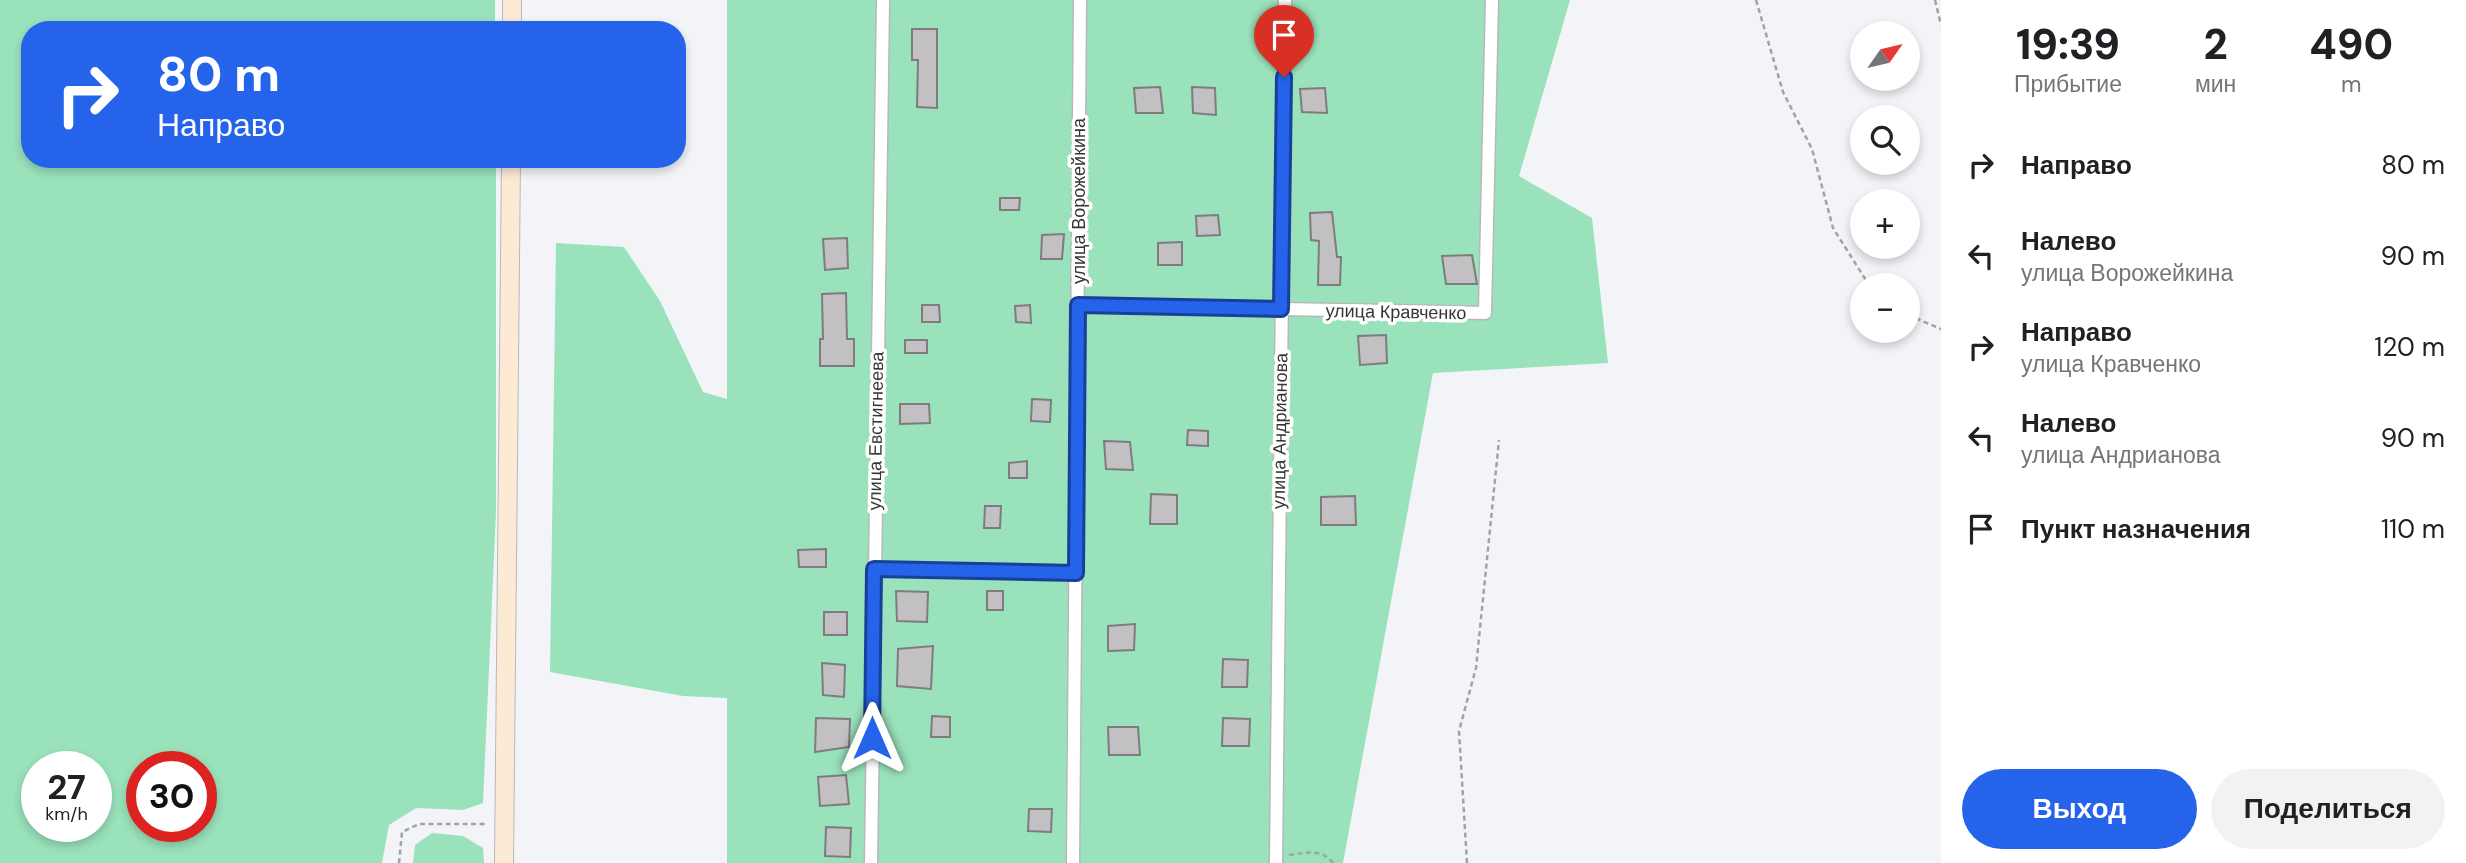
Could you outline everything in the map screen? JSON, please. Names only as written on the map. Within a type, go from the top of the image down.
[{"type":"main road","points":[[512,0],[512,21]]},
{"type":"main road","points":[[504,863],[511,168]]},
{"type":"street","name":"улица Евстигнеева","points":[[871,863],[883,0]]},
{"type":"street","name":"улица Ворожейкина","points":[[1073,863],[1080,0]]},
{"type":"street","name":"улица Андрианова","points":[[1276,860],[1284,0]]},
{"type":"street","name":"улица Кравченко","points":[[1078,305],[1485,313],[1492,0]]},
{"type":"street","points":[[874,569],[1076,573]]},
{"type":"path","points":[[1756,0],[1783,92],[1812,149],[1833,228],[1861,273]]},
{"type":"path","points":[[1936,0],[1941,25]]},
{"type":"path","points":[[1920,320],[1941,329]]},
{"type":"path","points":[[1467,863],[1459,731],[1476,668],[1499,440]]},
{"type":"path","points":[[400,863],[402,832],[419,824],[505,825]]},
{"type":"path","points":[[1276,860],[1314,851],[1333,863]]},
{"type":"green space","points":[[0,0],[495,0],[495,21],[21,21],[21,168],[496,168],[496,512],[483,803],[463,810],[416,808],[389,825],[382,863],[0,863]]},
{"type":"green space","points":[[727,0],[1570,0],[1519,176],[1592,218],[1608,363],[1433,373],[1343,863],[727,863],[727,698],[683,696],[550,672],[556,243],[624,247],[660,301],[703,392],[727,399]]},
{"type":"green space","points":[[432,833],[463,836],[483,848],[484,863],[413,863],[415,845]]},
{"type":"building","points":[[912,29],[937,29],[937,108],[917,107],[918,60],[912,60]]},
{"type":"building","points":[[1160,87],[1163,113],[1136,113],[1134,88]]},
{"type":"building","points":[[1192,87],[1215,88],[1216,115],[1193,113]]},
{"type":"building","points":[[1325,88],[1327,113],[1302,112],[1300,89]]},
{"type":"building","points":[[1000,198],[1020,198],[1019,210],[1000,210]]},
{"type":"building","points":[[1332,212],[1337,257],[1341,257],[1340,285],[1318,285],[1319,241],[1311,240],[1310,213]]},
{"type":"building","points":[[1218,215],[1220,235],[1197,236],[1196,216]]},
{"type":"building","points":[[1064,234],[1062,259],[1041,259],[1042,235]]},
{"type":"building","points":[[847,238],[848,268],[825,270],[823,239]]},
{"type":"building","points":[[1182,242],[1182,265],[1158,265],[1158,243]]},
{"type":"building","points":[[1472,255],[1477,284],[1446,284],[1442,256]]},
{"type":"building","points":[[846,293],[847,339],[854,339],[854,366],[820,366],[820,339],[823,339],[822,294]]},
{"type":"building","points":[[922,305],[939,305],[940,322],[922,322]]},
{"type":"building","points":[[1030,305],[1031,323],[1016,322],[1015,306]]},
{"type":"building","points":[[1386,335],[1387,363],[1360,365],[1358,336]]},
{"type":"building","points":[[905,340],[927,340],[927,353],[905,353]]},
{"type":"building","points":[[1032,399],[1051,400],[1050,422],[1031,421]]},
{"type":"building","points":[[900,404],[929,404],[930,423],[900,424]]},
{"type":"building","points":[[1188,430],[1208,431],[1208,446],[1187,445]]},
{"type":"building","points":[[1104,441],[1130,442],[1133,470],[1106,469]]},
{"type":"building","points":[[1027,461],[1027,478],[1009,478],[1009,463]]},
{"type":"building","points":[[1151,494],[1177,495],[1177,524],[1150,524]]},
{"type":"building","points":[[1355,496],[1356,525],[1321,525],[1321,497]]},
{"type":"building","points":[[985,506],[1001,506],[1000,528],[984,528]]},
{"type":"building","points":[[826,549],[826,567],[799,567],[798,550]]},
{"type":"building","points":[[896,591],[928,592],[927,622],[897,621]]},
{"type":"building","points":[[987,591],[1003,591],[1003,610],[987,610]]},
{"type":"building","points":[[824,612],[847,612],[847,635],[824,635]]},
{"type":"building","points":[[1135,624],[1134,650],[1108,651],[1108,626]]},
{"type":"building","points":[[933,646],[931,689],[897,686],[898,649]]},
{"type":"building","points":[[1223,659],[1248,660],[1247,687],[1222,687]]},
{"type":"building","points":[[822,663],[845,665],[844,697],[823,695]]},
{"type":"building","points":[[932,716],[950,717],[950,737],[931,737]]},
{"type":"building","points":[[816,718],[850,719],[849,747],[815,752]]},
{"type":"building","points":[[1223,718],[1250,719],[1249,746],[1222,746]]},
{"type":"building","points":[[1108,727],[1138,727],[1140,755],[1109,755]]},
{"type":"building","points":[[846,775],[849,804],[820,806],[818,777]]},
{"type":"building","points":[[1029,809],[1052,809],[1051,832],[1028,831]]},
{"type":"building","points":[[826,827],[851,828],[850,857],[825,856]]},
{"type":"route","points":[[872,738],[874,569],[1076,573],[1078,305],[1281,309],[1284,77]]}]
